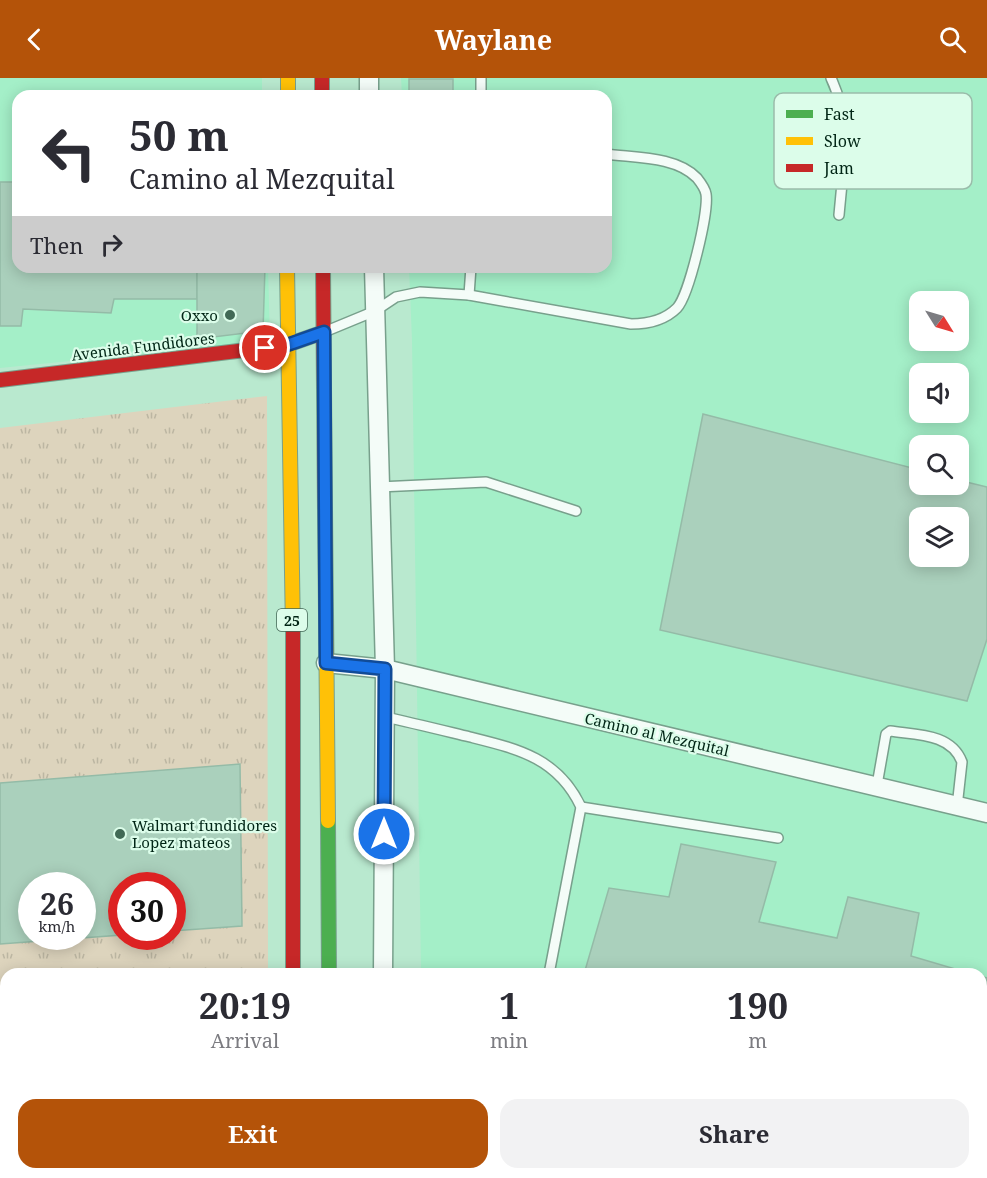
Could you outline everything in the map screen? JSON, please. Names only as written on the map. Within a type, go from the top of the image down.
[{"type":"main road","name":"25","points":[[287,273],[293,662],[293,968]]},
{"type":"main road","name":"25","points":[[324,273],[329,968]]},
{"type":"main road","name":"Avenida Fundidores","points":[[0,380],[287,345],[324,332]]},
{"type":"street","points":[[374,273],[378,487],[385,669],[383,968]]},
{"type":"street","name":"Camino al Mezquital","points":[[326,663],[385,669],[987,813]]},
{"type":"lane","points":[[831,78],[838,93]]},
{"type":"lane","points":[[324,332],[375,311],[396,297],[407,294],[469,295],[630,324],[656,321],[677,308],[688,285],[706,208],[706,192],[696,177],[684,168],[667,162],[612,155]]},
{"type":"lane","points":[[839,215],[841,189]]},
{"type":"lane","points":[[469,295],[471,273]]},
{"type":"lane","points":[[378,487],[486,482],[576,511]]},
{"type":"lane","points":[[384,717],[513,748],[530,755],[560,775],[569,784],[581,807],[550,968]]},
{"type":"lane","points":[[877,786],[886,734],[890,731],[936,738],[950,744],[962,762],[957,807]]},
{"type":"lane","points":[[581,807],[778,838]]},
{"type":"shaded area","points":[[0,78],[262,78],[262,90],[12,90],[12,273],[268,273],[270,341],[0,368]]},
{"type":"shaded area","points":[[401,78],[987,78],[987,968],[421,968],[409,273],[612,273],[612,90],[402,90]]},
{"type":"green space","points":[[267,396],[268,968],[0,968],[0,428]]},
{"type":"building","points":[[409,79],[453,79],[453,90],[409,90]]},
{"type":"building","points":[[0,182],[12,182],[12,273],[197,273],[197,299],[114,299],[111,313],[23,309],[21,326],[0,326]]},
{"type":"building","name":"Oxxo","points":[[197,273],[265,273],[263,331],[197,339]]},
{"type":"building","points":[[703,414],[909,467],[909,495],[969,495],[969,483],[987,487],[987,639],[967,701],[660,630]]},
{"type":"building","name":"Walmart fundidores Lopez mateos","points":[[240,764],[242,926],[186,930],[186,872],[108,872],[108,936],[96,937],[96,872],[18,872],[18,943],[0,944],[0,783]]},
{"type":"building","points":[[681,844],[776,862],[759,922],[837,938],[848,897],[919,913],[911,956],[952,968],[586,968],[609,888],[669,897]]},
{"type":"traffic: fast","points":[[328,821],[329,968]]},
{"type":"traffic: slow","points":[[288,78],[288,90]]},
{"type":"traffic: slow","points":[[287,273],[293,632]]},
{"type":"traffic: slow","points":[[325,510],[328,821]]},
{"type":"traffic: jam","points":[[322,78],[322,90]]},
{"type":"traffic: jam","points":[[323,273],[325,510]]},
{"type":"traffic: jam","points":[[0,380],[287,345],[324,332]]},
{"type":"traffic: jam","points":[[293,632],[293,968]]},
{"type":"place","name":"Oxxo","points":[[230,315]]},
{"type":"place","name":"Walmart fundidores Lopez mateos","points":[[120,834]]},
{"type":"route","points":[[265,348],[287,345],[324,332],[326,663],[385,669],[384,834]]}]
